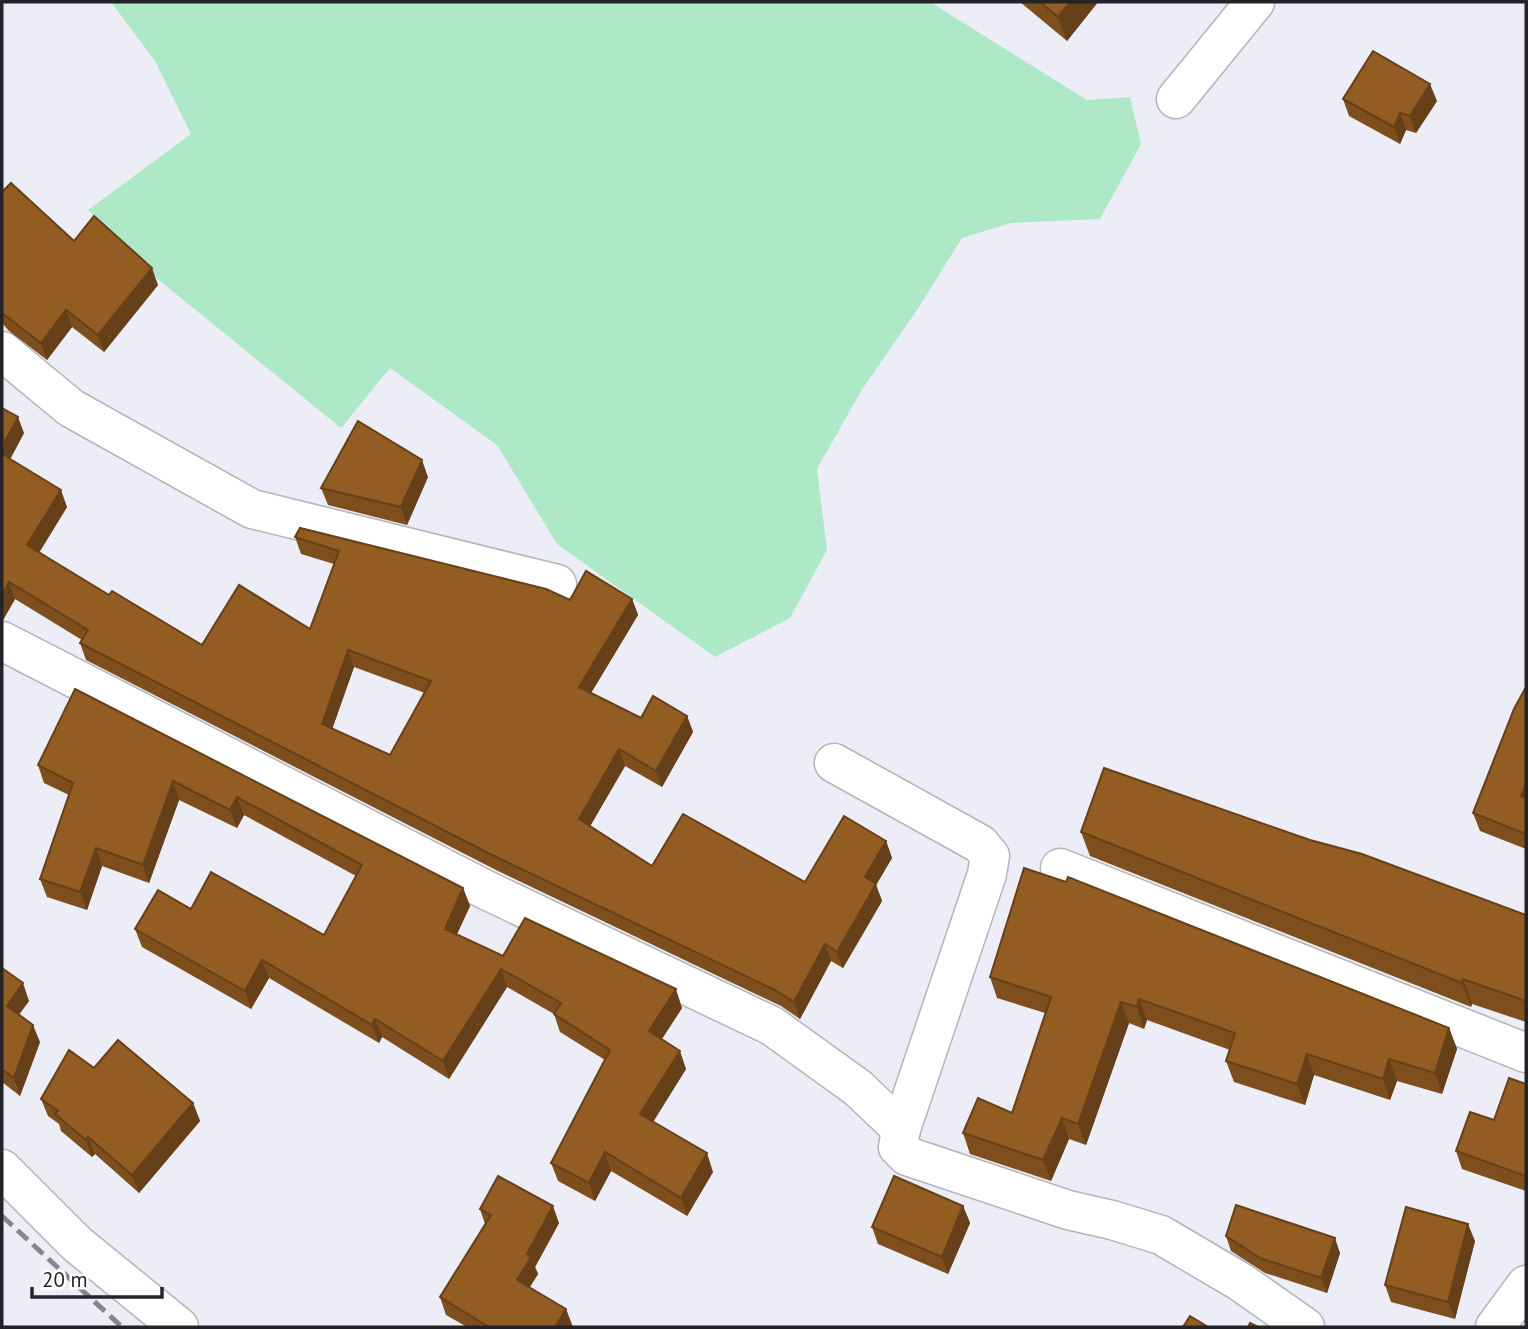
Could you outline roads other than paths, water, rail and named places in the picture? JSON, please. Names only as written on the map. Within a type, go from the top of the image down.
[{"type":"street","points":[[1176,99],[1255,2]]},
{"type":"street","points":[[2,351],[71,408],[252,509],[557,584]]},
{"type":"street","points":[[2,641],[486,890],[772,1026],[858,1088],[901,1129]]},
{"type":"street","points":[[834,763],[980,844],[990,856],[988,874],[901,1129],[898,1147],[907,1156],[1068,1210],[1161,1235],[1239,1281],[1305,1327]]},
{"type":"street","points":[[1060,868],[1526,1054]]},
{"type":"street","points":[[2,1169],[77,1244],[179,1327]]},
{"type":"street","points":[[1495,1327],[1526,1284]]},
{"type":"railway","points":[[2,1216],[122,1327]]}]
